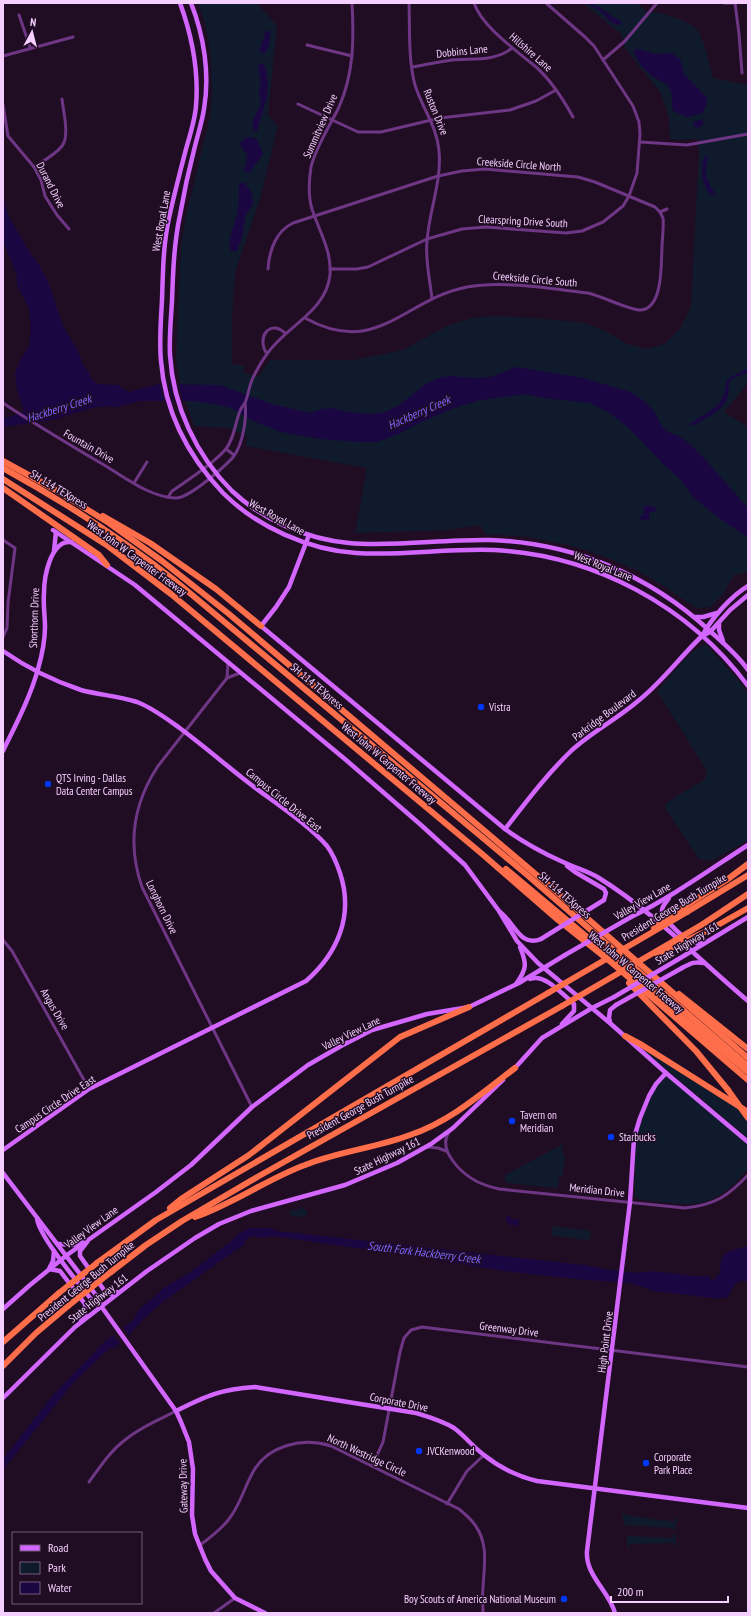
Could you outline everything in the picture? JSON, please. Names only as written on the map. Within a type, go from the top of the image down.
[{"type":"highway","name":"West John W Carpenter Freeway","points":[[3,461],[122,532],[229,614],[566,900],[748,1058]]},
{"type":"highway","name":"SH 114 TEXpress","points":[[3,468],[46,492],[94,522],[137,551],[173,579],[526,874],[748,1066]]},
{"type":"highway","name":"West John W Carpenter Freeway","points":[[3,479],[108,546],[171,594],[481,853],[558,920],[612,963],[748,1080]]},
{"type":"highway","points":[[3,488],[99,555],[107,564]]},
{"type":"highway","points":[[84,508],[111,520],[150,543],[216,589],[261,626]]},
{"type":"highway","points":[[305,678],[310,688],[386,756]]},
{"type":"highway","name":"SH 114 TEXpress","points":[[481,853],[489,855],[748,1072]]},
{"type":"highway","points":[[686,910],[748,864]]},
{"type":"highway","name":"President George Bush Turnpike","points":[[3,1342],[59,1293],[156,1220],[643,938],[686,910],[748,875]]},
{"type":"highway","name":"President George Bush Turnpike","points":[[3,1366],[36,1333],[68,1306],[111,1272],[182,1221],[562,1006],[702,924],[748,894]]},
{"type":"highway","points":[[635,963],[673,948],[748,908]]},
{"type":"highway","points":[[612,963],[640,995],[696,1051],[728,1090],[748,1118]]},
{"type":"highway","points":[[666,988],[677,992],[748,1049]]},
{"type":"highway","points":[[156,1220],[181,1199],[248,1155],[400,1037],[469,1007]]},
{"type":"highway","points":[[625,1036],[642,1045],[748,1112]]},
{"type":"highway","points":[[182,1221],[210,1212],[264,1183],[306,1164],[330,1156],[402,1138],[428,1128],[451,1116],[484,1094],[515,1068]]},
{"type":"highway","points":[[3,1370],[12,1357]]},
{"type":"main road","name":"West Royal Lane","points":[[180,3],[190,32],[195,56],[196,106],[166,232],[161,324],[161,365],[168,401],[177,426],[185,443],[202,469],[227,496],[241,508],[270,527],[306,543],[329,550],[363,554],[501,550],[536,554],[569,562],[606,575],[637,590],[669,610],[702,636],[732,666],[748,686]]},
{"type":"main road","name":"West Royal Lane","points":[[191,3],[197,19],[205,56],[206,91],[204,110],[188,173],[176,238],[171,325],[171,365],[177,398],[188,426],[198,447],[230,489],[258,512],[282,524],[333,541],[364,544],[472,540],[505,541],[540,546],[572,553],[613,567],[643,582],[667,597],[694,617],[725,645],[748,670]]},
{"type":"main road","points":[[161,324],[171,325]]},
{"type":"main road","name":"West John W Carpenter Freeway","points":[[54,531],[107,564],[135,585],[346,760],[445,847],[465,865],[499,911],[518,941],[543,968],[611,1024],[666,1073],[748,1142]]},
{"type":"main road","name":"Shorthorn Drive","points":[[3,750],[25,705],[38,671],[44,641],[45,578],[54,551],[54,531]]},
{"type":"main road","points":[[261,626],[289,587],[309,534]]},
{"type":"main road","points":[[54,551],[64,542],[73,542]]},
{"type":"main road","points":[[569,562],[572,553]]},
{"type":"main road","name":"Parkridge Boulevard","points":[[505,829],[549,774],[594,732],[641,699],[666,675],[702,636],[706,628],[720,612],[738,593],[748,586]]},
{"type":"main road","name":"Parkridge Boulevard","points":[[702,636],[710,632],[730,610],[748,595]]},
{"type":"main road","points":[[694,617],[703,618],[720,612]]},
{"type":"main road","points":[[719,623],[721,638],[725,645]]},
{"type":"main road","name":"West John W Carpenter Freeway","points":[[261,626],[505,829],[562,862],[598,878],[644,911],[748,1001]]},
{"type":"main road","name":"Campus Circle Drive East","points":[[3,651],[17,661],[81,690],[137,702],[162,716],[185,733],[309,830],[327,847],[337,864],[346,905],[341,932],[331,953],[324,964],[306,981],[90,1089],[3,1150]]},
{"type":"main road","name":"Valley View Lane","points":[[3,1309],[67,1255],[156,1192],[191,1165],[252,1106],[308,1065],[372,1030],[427,1014],[469,1007],[516,985],[565,955],[672,895],[748,845]]},
{"type":"main road","points":[[499,911],[506,916],[522,937],[528,941],[535,942],[604,900],[606,893],[604,888],[575,872],[562,862]]},
{"type":"main road","points":[[672,895],[662,907],[662,914],[664,918],[688,941],[697,944],[708,942]]},
{"type":"main road","name":"State Highway 161","points":[[3,1398],[75,1327],[101,1306],[186,1244],[219,1224],[268,1205],[345,1185],[397,1163],[426,1147],[450,1131],[515,1068],[542,1038],[748,918]]},
{"type":"main road","points":[[516,985],[523,975],[525,965],[518,941]]},
{"type":"main road","points":[[611,1024],[609,1014],[610,1010],[616,1005],[682,968],[696,962],[704,964]]},
{"type":"main road","points":[[516,985],[534,977],[543,978],[574,1004],[574,1011],[560,1027]]},
{"type":"main road","name":"High Point Drive","points":[[615,1613],[608,1596],[586,1560],[623,1266],[630,1202],[634,1138],[649,1096],[656,1084],[666,1073]]},
{"type":"main road","name":"Gateway Drive","points":[[3,1173],[37,1218],[43,1223],[99,1298],[101,1306],[176,1411],[189,1442],[192,1455],[192,1515],[195,1534],[199,1546],[212,1571],[235,1598],[265,1613]]},
{"type":"main road","name":"Gateway Drive","points":[[37,1218],[38,1226],[54,1251],[94,1303],[101,1306]]},
{"type":"main road","points":[[58,1244],[74,1245],[90,1238]]},
{"type":"main road","points":[[90,1238],[80,1251],[80,1256],[104,1290],[111,1294],[120,1292]]},
{"type":"main road","points":[[54,1251],[53,1261],[49,1269],[60,1271],[85,1304],[85,1314],[75,1327]]},
{"type":"main road","name":"Corporate Drive","points":[[176,1411],[221,1391],[235,1388],[255,1387],[390,1408],[416,1413],[441,1421],[453,1428],[484,1455],[504,1469],[523,1478],[595,1489],[748,1508]]},
{"type":"street","name":"Summitview Drive","points":[[202,469],[226,450],[254,376],[267,354],[285,333],[305,318],[323,296],[329,281],[330,270],[327,248],[315,216],[310,197],[309,182],[315,154],[346,89],[354,36],[352,3]]},
{"type":"street","name":"Ruston Drive","points":[[409,3],[412,67],[418,94],[437,134],[439,151],[438,176],[427,239],[432,299]]},
{"type":"street","name":"Hillshire Lane","points":[[474,3],[478,11],[490,26],[512,48],[536,67],[556,90],[573,117]]},
{"type":"street","name":"Clearspring Drive South","points":[[330,270],[368,267],[427,239],[462,229],[486,227],[566,233],[582,231],[596,226],[612,216],[623,206],[629,196],[637,173],[640,142],[638,122],[633,106],[603,60],[585,37],[546,3]]},
{"type":"street","points":[[603,60],[625,40],[657,3]]},
{"type":"street","points":[[724,3],[735,3],[742,73]]},
{"type":"street","points":[[19,15],[30,47]]},
{"type":"street","points":[[3,56],[30,47],[73,37]]},
{"type":"street","points":[[307,45],[352,56]]},
{"type":"street","name":"Dobbins Lane","points":[[412,67],[453,60],[491,57],[506,53],[512,48]]},
{"type":"street","points":[[298,104],[358,132],[372,133],[388,131],[431,119],[510,110],[536,101],[556,90]]},
{"type":"street","points":[[34,167],[57,151],[64,144],[66,127],[62,98]]},
{"type":"street","points":[[3,105],[8,136],[3,137]]},
{"type":"street","points":[[640,142],[687,145],[748,134]]},
{"type":"street","name":"Durand Drive","points":[[8,136],[34,167],[41,180],[45,196],[56,215],[69,229]]},
{"type":"street","name":"Creekside Circle North","points":[[268,269],[269,257],[281,231],[293,223],[438,176],[462,171],[485,170],[578,177],[595,182],[629,196]]},
{"type":"street","points":[[629,196],[655,207],[660,212],[667,209]]},
{"type":"street","name":"Creekside Circle South","points":[[305,318],[329,329],[344,331],[362,330],[387,324],[432,299],[458,289],[476,285],[496,284],[588,293],[601,296],[637,310],[643,310],[652,304],[660,285],[663,220],[660,212]]},
{"type":"street","points":[[267,354],[262,342],[265,332],[272,329],[280,329],[285,333]]},
{"type":"street","name":"Fountain Drive","points":[[3,403],[51,434],[134,483],[158,495],[177,499],[186,495],[210,478]]},
{"type":"street","name":"Summitview Drive","points":[[210,478],[217,473],[234,455],[242,434],[246,410],[245,403]]},
{"type":"street","points":[[232,436],[241,438]]},
{"type":"street","points":[[226,450],[234,455]]},
{"type":"street","points":[[134,483],[147,462]]},
{"type":"street","points":[[168,497],[172,491],[202,469]]},
{"type":"street","points":[[3,540],[15,548],[8,603],[7,628],[3,637]]},
{"type":"street","points":[[228,662],[227,678],[240,673]]},
{"type":"street","name":"Longhorn Drive","points":[[227,678],[150,777],[139,802],[134,828],[135,862],[142,887],[252,1106]]},
{"type":"street","name":"Angus Drive","points":[[3,940],[14,955],[90,1089]]},
{"type":"street","points":[[426,1147],[438,1148],[446,1151],[445,1142],[450,1131]]},
{"type":"street","name":"Meridian Drive","points":[[446,1151],[462,1171],[488,1187],[685,1208],[708,1205],[728,1195],[748,1174]]},
{"type":"street","name":"Greenway Drive","points":[[372,1466],[383,1442],[397,1364],[404,1338],[416,1328],[422,1327],[748,1367]]},
{"type":"street","points":[[89,1482],[105,1460],[124,1440],[150,1424],[176,1411]]},
{"type":"street","name":"North Westridge Circle","points":[[199,1546],[219,1530],[229,1519],[241,1500],[252,1473],[257,1466],[274,1451],[284,1446],[302,1442],[319,1443],[331,1446],[459,1509],[474,1523],[480,1533],[484,1546],[485,1564],[482,1588],[483,1613]]},
{"type":"street","points":[[447,1504],[467,1471],[484,1455]]},
{"type":"street","points":[[214,1613],[235,1598]]},
{"type":"green space","points":[[198,3],[256,3],[277,25],[268,115],[277,125],[277,129],[260,199],[235,273],[232,315],[232,364],[245,366],[242,372],[258,377],[270,360],[354,360],[403,350],[447,326],[471,318],[495,316],[585,323],[607,332],[627,344],[646,349],[665,344],[680,329],[691,307],[699,151],[697,138],[682,140],[670,139],[669,117],[660,92],[625,48],[622,35],[583,3],[638,3],[645,11],[666,15],[688,23],[698,31],[705,46],[713,78],[748,85],[748,383],[724,412],[748,427],[748,572],[734,575],[723,594],[711,607],[696,608],[638,571],[608,558],[564,544],[527,537],[485,534],[480,525],[448,530],[355,533],[367,468],[246,446],[247,436],[228,428],[194,426],[179,380],[176,359],[181,244],[186,216],[210,116],[212,93],[211,56],[206,27]]},
{"type":"green space","points":[[706,644],[748,693],[748,840],[711,861],[699,859],[665,808],[666,803],[705,779],[707,771],[657,691],[687,657]]},
{"type":"green space","points":[[640,1047],[736,1107],[748,1123],[748,1138]]},
{"type":"green space","points":[[666,1077],[670,1078],[748,1144],[748,1169],[722,1193],[710,1200],[686,1204],[639,1200],[635,1197],[635,1155],[638,1131],[658,1084]]},
{"type":"green space","points":[[563,1144],[562,1152],[565,1156],[562,1177],[559,1177],[558,1188],[507,1183],[505,1181],[505,1175]]},
{"type":"green space","points":[[304,1208],[308,1214],[303,1217],[290,1215],[290,1211]]},
{"type":"green space","points":[[553,1226],[591,1231],[590,1239],[552,1236]]},
{"type":"green space","points":[[622,1511],[625,1515],[674,1522],[675,1518],[677,1519],[675,1531],[673,1531],[673,1528],[626,1525],[625,1529]]},
{"type":"green space","points":[[626,1533],[627,1536],[673,1538],[673,1534],[675,1534],[676,1546],[674,1546],[674,1543],[630,1544],[630,1548],[628,1548]]},
{"type":"water","points":[[586,3],[599,7],[611,16],[620,20],[622,24],[618,25],[611,22],[600,11]]},
{"type":"water","points":[[266,30],[270,32],[269,46],[265,53],[259,52]]},
{"type":"water","points":[[639,49],[656,54],[671,53],[680,59],[684,74],[707,98],[703,113],[688,117],[673,111],[669,87],[649,74],[641,65],[634,51]]},
{"type":"water","points":[[259,63],[265,66],[268,82],[267,97],[257,131],[254,131],[253,120],[261,103],[259,91],[261,82],[258,67]]},
{"type":"water","points":[[703,119],[703,126],[695,128],[693,122]]},
{"type":"water","points":[[249,137],[257,139],[263,154],[249,173],[243,170],[246,165],[247,154],[241,147],[240,143],[245,138]]},
{"type":"water","points":[[705,155],[708,159],[706,170],[707,178],[716,195],[711,195],[703,181],[702,166]]},
{"type":"water","points":[[240,183],[245,183],[252,194],[253,204],[245,217],[242,238],[237,251],[231,251],[230,240],[239,205]]},
{"type":"water","name":"Hackberry Creek","points":[[3,196],[9,217],[30,253],[40,266],[49,284],[63,326],[79,353],[83,365],[89,372],[92,379],[98,384],[118,385],[128,392],[159,384],[220,385],[272,404],[311,413],[321,409],[331,408],[348,412],[370,414],[386,412],[399,405],[426,384],[438,378],[449,376],[476,378],[491,377],[516,367],[583,378],[631,392],[643,400],[654,411],[662,426],[668,432],[679,436],[689,443],[748,508],[748,538],[694,498],[679,478],[663,464],[628,427],[608,412],[590,403],[543,398],[526,394],[481,400],[454,408],[417,424],[399,434],[376,442],[320,439],[281,432],[253,421],[231,408],[192,401],[140,401],[118,407],[106,406],[92,408],[48,421],[3,427],[3,419],[24,412],[17,390],[15,374],[20,360],[29,346],[31,329],[29,308],[17,285],[17,275],[3,241]]},
{"type":"water","points":[[748,368],[748,372],[730,380],[727,399],[721,408],[693,426],[690,424],[718,405],[724,394],[727,380],[729,378]]},
{"type":"water","points":[[644,505],[656,507],[655,512],[650,512],[649,520],[639,519],[640,516],[643,516]]},
{"type":"water","points":[[506,1216],[511,1217],[511,1220],[519,1219],[518,1226],[510,1226],[510,1223],[507,1224]]},
{"type":"water","name":"South Fork Hackberry Creek","points":[[249,1228],[269,1228],[277,1231],[584,1265],[635,1273],[652,1271],[695,1276],[709,1276],[711,1280],[716,1279],[716,1276],[720,1273],[722,1260],[726,1253],[748,1246],[748,1281],[738,1282],[726,1298],[713,1298],[653,1291],[631,1283],[585,1280],[504,1271],[421,1257],[272,1236],[263,1238],[251,1236],[244,1242],[245,1244],[156,1308],[141,1321],[129,1336],[123,1327],[132,1321],[140,1309],[165,1287],[189,1273],[230,1242],[238,1234]]},
{"type":"water","points":[[113,1335],[120,1343],[113,1349],[111,1347],[75,1381],[3,1470],[3,1459],[52,1396],[105,1341]]},
{"type":"pier","points":[[160,382],[168,382],[173,403],[165,402]]},
{"type":"pier","points":[[170,383],[178,383],[183,403],[175,403]]},
{"type":"place","name":"Vistra","points":[[481,707]]},
{"type":"place","name":"QTS Irving - Dallas Data Center Campus","points":[[48,784]]},
{"type":"place","name":"Tavern on Meridian","points":[[512,1121]]},
{"type":"place","name":"Starbucks","points":[[611,1137]]},
{"type":"place","name":"JVCKenwood","points":[[419,1451]]},
{"type":"place","name":"Corporate Park Place","points":[[646,1463]]},
{"type":"place","name":"Boy Scouts of America National Museum","points":[[564,1599]]}]
